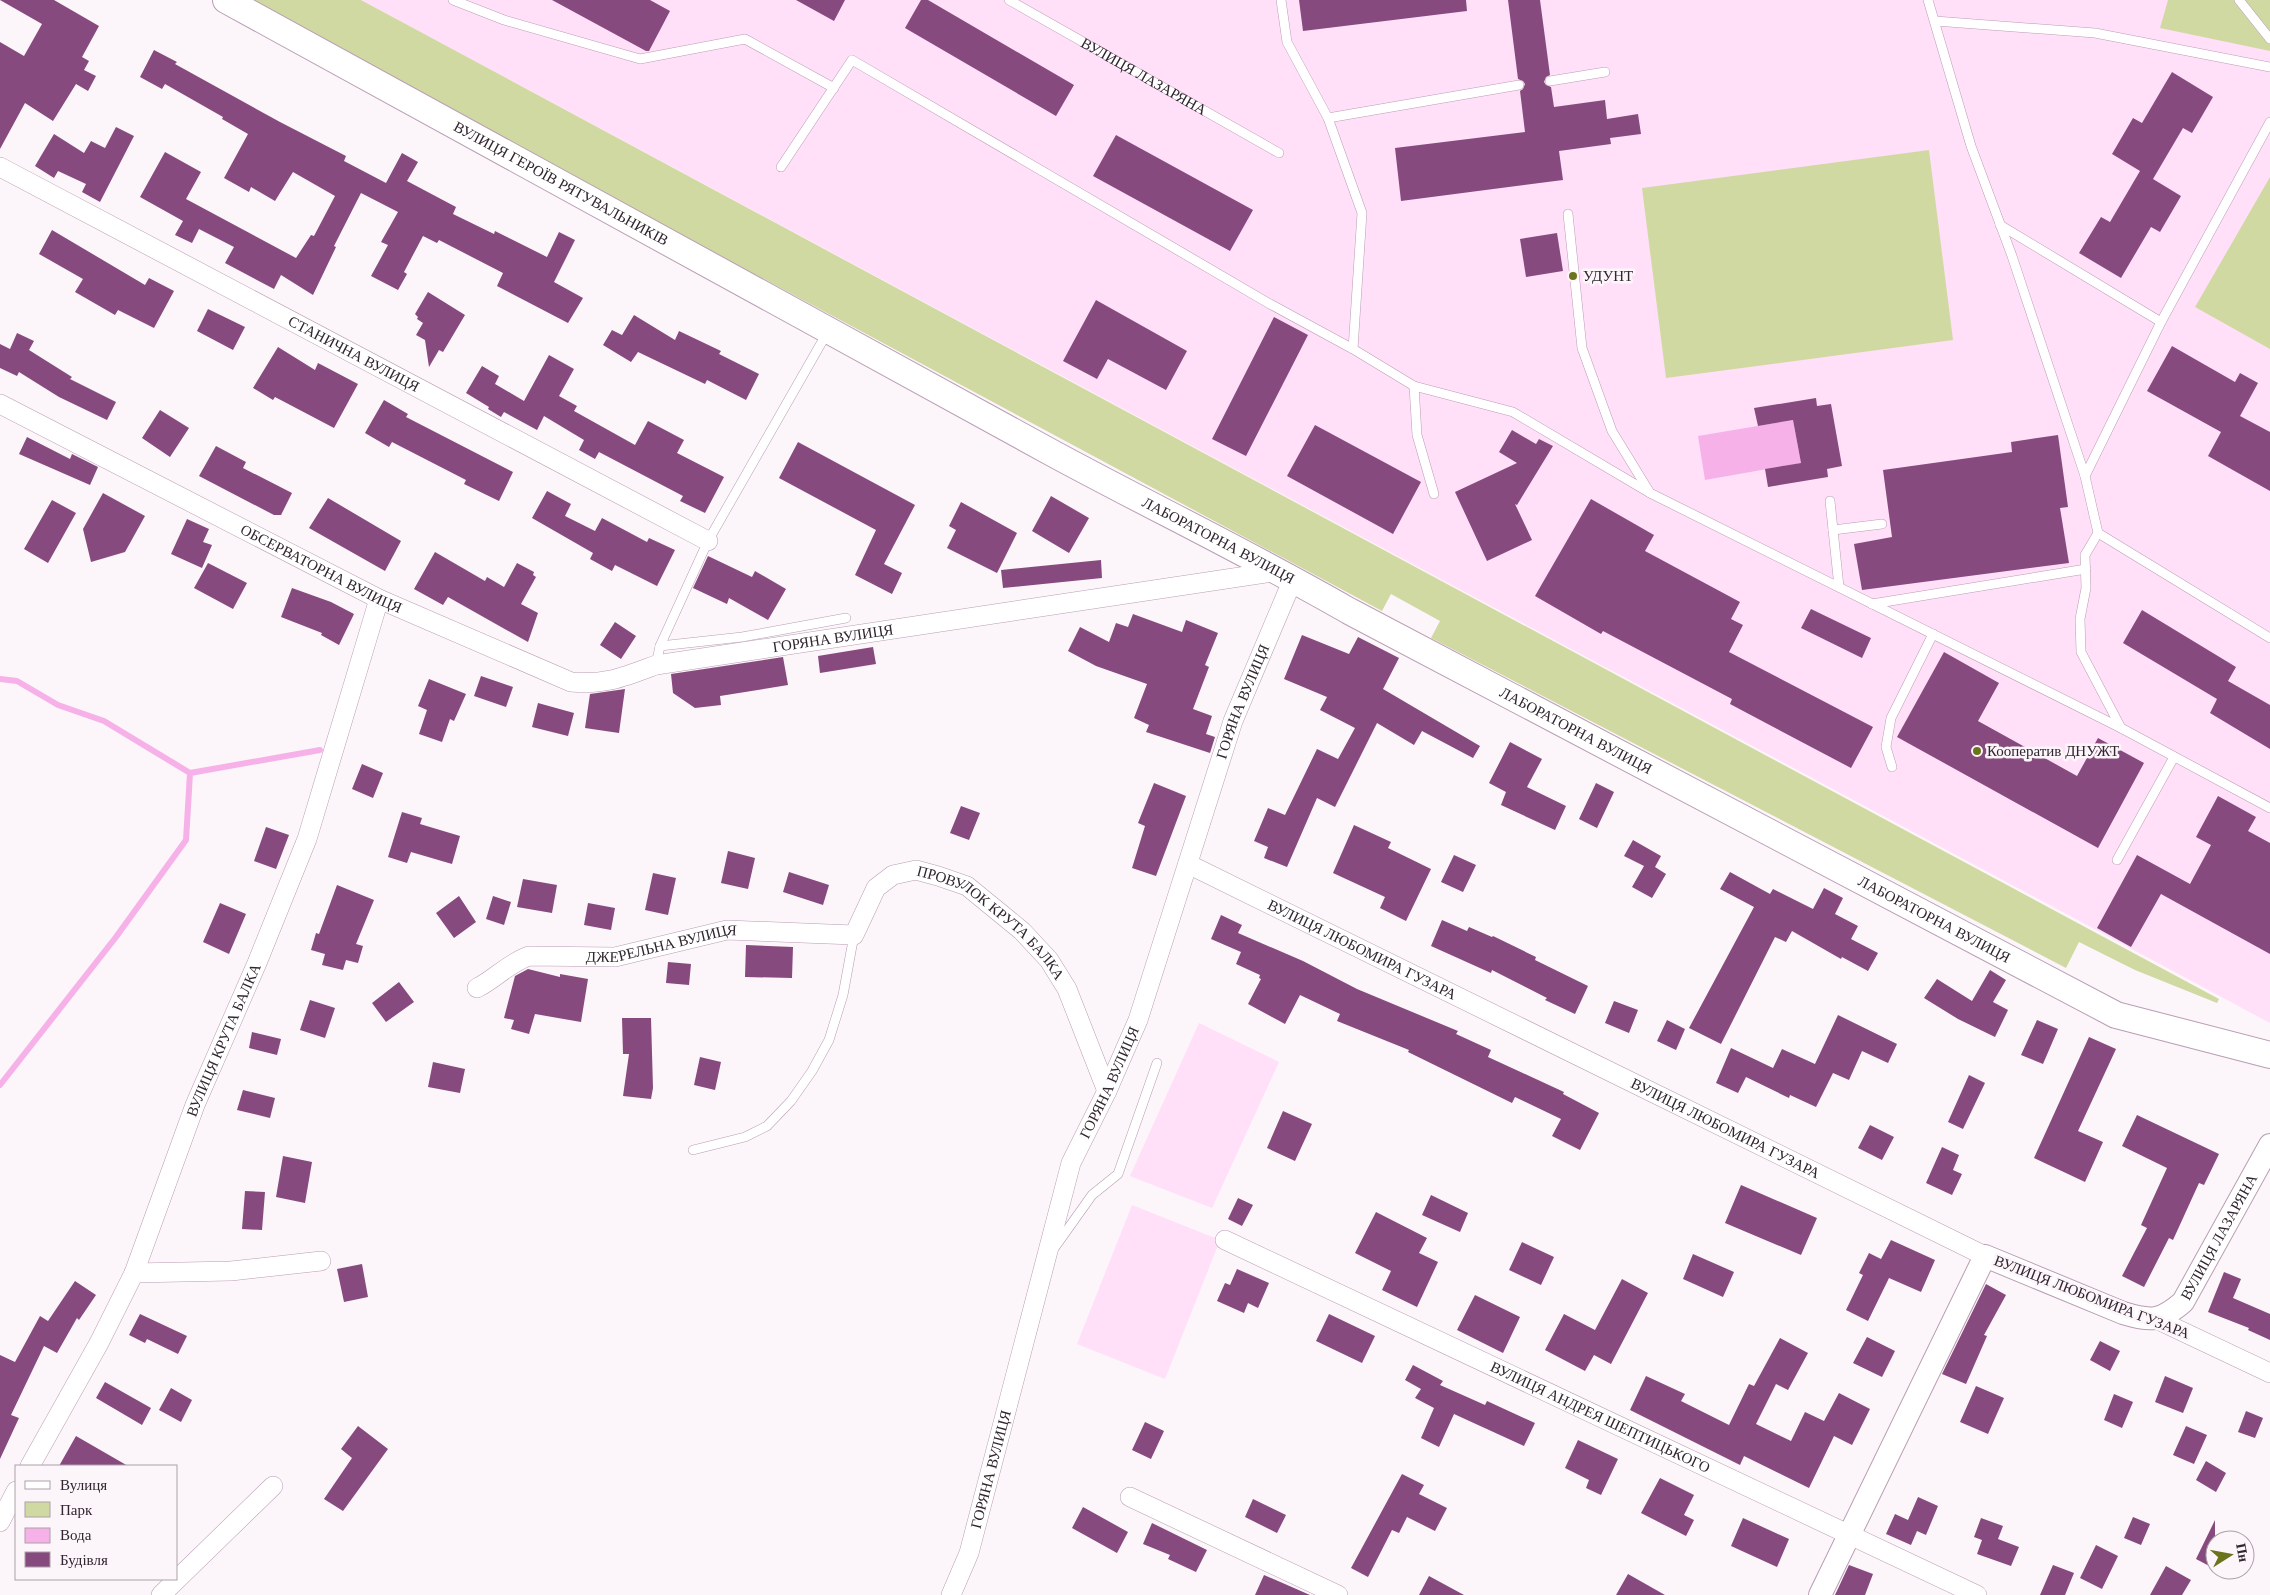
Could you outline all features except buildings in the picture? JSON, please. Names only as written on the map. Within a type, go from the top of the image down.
[{"type":"main road","name":"ВУЛИЦЯ ГЕРОЇВ РЯТУВАЛЬНИКІВ","points":[[226,0],[897,366]]},
{"type":"main road","name":"ЛАБОРАТОРНА ВУЛИЦЯ","points":[[897,366],[1057,455],[1286,575],[1349,611],[2116,1015],[2270,1056]]},
{"type":"street","name":"СТАНИЧНА ВУЛИЦЯ","points":[[0,167],[708,540]]},
{"type":"street","name":"ОБСЕРВАТОРНА ВУЛИЦЯ","points":[[0,404],[379,599],[548,674],[571,682],[594,684],[617,680],[656,665]]},
{"type":"street","name":"ГОРЯНА ВУЛИЦЯ","points":[[656,665],[1286,575],[1233,721],[1138,1020],[1107,1091],[1071,1163],[1048,1257],[969,1553],[951,1595]]},
{"type":"street","name":"ВУЛИЦЯ КРУТА БАЛКА","points":[[31,1465],[99,1344],[134,1273],[195,1105],[257,963],[307,839],[379,599]]},
{"type":"street","name":"ВУЛИЦЯ ЛЮБОМИРА ГУЗАРА","points":[[1188,864],[1985,1256],[2124,1313],[2139,1318],[2158,1320],[2270,1373]]},
{"type":"street","name":"ПРОВУЛОК КРУТА БАЛКА","points":[[854,935],[876,888],[893,875],[916,870],[967,886],[1022,931],[1049,960],[1067,989],[1107,1091]]},
{"type":"street","name":"ДЖЕРЕЛЬНА ВУЛИЦЯ","points":[[477,988],[491,981],[516,960],[529,956],[614,957],[727,930],[854,935]]},
{"type":"street","name":"ВУЛИЦЯ ЛАЗАРЯНА","points":[[2158,1320],[2171,1313],[2184,1302],[2270,1145]]},
{"type":"street","name":"ВУЛИЦЯ АНДРЕЯ ШЕПТИЦЬКОГО","points":[[1225,1240],[1977,1595]]},
{"type":"street","points":[[1820,1595],[1985,1256]]},
{"type":"street","points":[[134,1273],[231,1271],[321,1261]]},
{"type":"street","points":[[178,1579],[274,1486]]},
{"type":"street","points":[[0,1522],[15,1493]]},
{"type":"street","points":[[1130,1497],[1338,1595]]},
{"type":"street","points":[[161,1595],[177,1580]]},
{"type":"lane","points":[[453,0],[504,20],[640,59],[744,39],[834,88]]},
{"type":"lane","name":"ВУЛИЦЯ ЛАЗАРЯНА","points":[[1009,0],[1279,153]]},
{"type":"lane","points":[[1281,0],[1287,42],[1328,118],[1362,213],[1353,349]]},
{"type":"lane","points":[[1928,0],[1971,146],[2000,225],[2084,476],[2098,533],[2085,555],[2086,588],[2080,620],[2081,652],[2121,728]]},
{"type":"lane","points":[[2239,0],[2270,39]]},
{"type":"lane","points":[[1935,21],[2095,34],[2270,66]]},
{"type":"lane","points":[[781,167],[852,60],[1414,386],[1513,412],[1650,493],[2121,728],[2270,808]]},
{"type":"lane","points":[[1550,81],[1605,72]]},
{"type":"lane","points":[[1328,118],[1519,85]]},
{"type":"lane","points":[[2084,476],[2161,322],[2270,122]]},
{"type":"lane","points":[[2260,142],[2270,146]]},
{"type":"lane","points":[[1568,214],[1582,348],[1612,432],[1650,493]]},
{"type":"lane","points":[[2000,225],[2161,322]]},
{"type":"lane","points":[[656,665],[660,646],[708,540],[829,329]]},
{"type":"lane","points":[[1414,386],[1418,435],[1434,494]]},
{"type":"lane","points":[[1830,501],[1839,587]]},
{"type":"lane","points":[[1833,530],[1882,524]]},
{"type":"lane","points":[[2098,533],[2270,638]]},
{"type":"lane","points":[[1872,604],[2086,569]]},
{"type":"lane","points":[[660,646],[742,637],[846,618]]},
{"type":"lane","points":[[1892,767],[1886,747],[1891,718],[1933,634]]},
{"type":"lane","points":[[2116,860],[2174,757]]},
{"type":"lane","name":"ПРОВУЛОК КРУТА БАЛКА","points":[[693,1150],[745,1137],[766,1126],[791,1101],[812,1071],[830,1040],[843,995],[854,935]]},
{"type":"lane","points":[[1048,1257],[1092,1194],[1118,1174],[1157,1063]]},
{"type":"shaded area","name":"УДУНТ","points":[[361,0],[2270,0],[2270,1023],[1392,553]]},
{"type":"shaded area","points":[[1199,1023],[1279,1062],[1212,1208],[1130,1176]]},
{"type":"shaded area","points":[[1132,1205],[1220,1240],[1165,1379],[1077,1344]]},
{"type":"green space","points":[[244,0],[361,0],[2219,999],[2217,1003],[2135,970],[2079,942],[2066,968],[1431,638],[1440,621],[1391,594],[1382,611]]},
{"type":"green space","points":[[2168,0],[2270,0],[2270,51],[2160,28]]},
{"type":"green space","points":[[1929,150],[1953,340],[1666,378],[1642,188]]},
{"type":"green space","points":[[2270,177],[2270,349],[2195,307]]},
{"type":"water","points":[[1793,420],[1801,463],[1705,480],[1698,436]]},
{"type":"waterway","points":[[0,679],[17,681],[58,705],[104,721],[190,773],[186,840],[116,937],[0,1085]]},
{"type":"waterway","points":[[190,773],[320,750]]},
{"type":"place","name":"УДУНТ","points":[[1573,276]]},
{"type":"place","name":"Кооператив ДНУЖТ","points":[[1977,751]]}]
